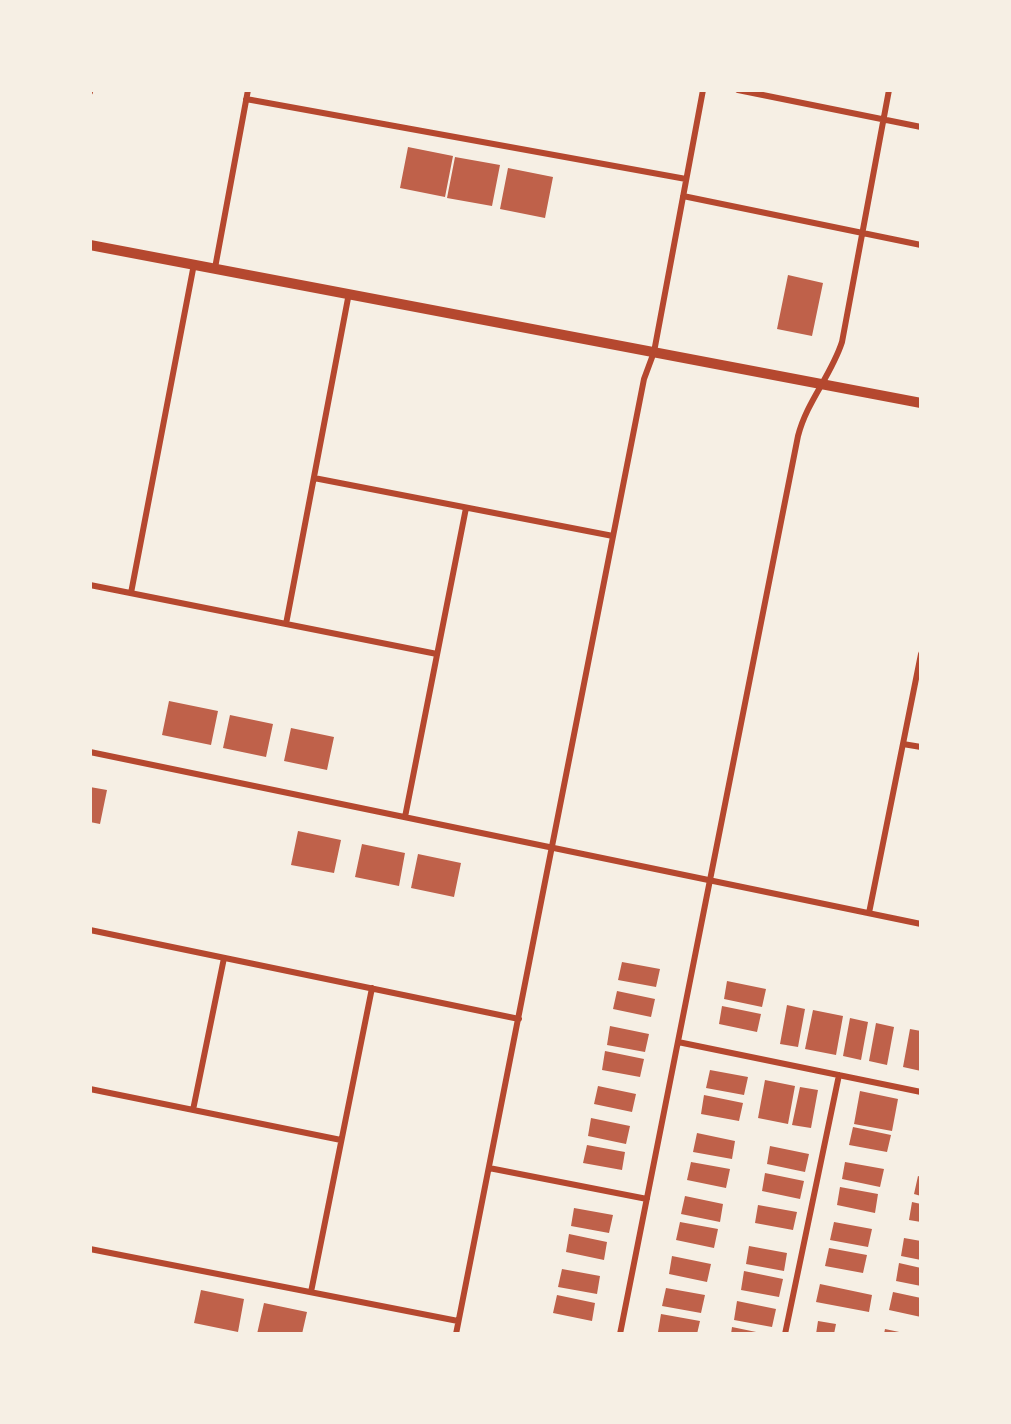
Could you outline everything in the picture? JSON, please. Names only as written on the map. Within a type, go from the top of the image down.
[{"type":"street","points":[[215,268],[248,90]]},
{"type":"street","points":[[456,1334],[644,379],[654,352],[703,90]]},
{"type":"street","points":[[738,90],[921,126]]},
{"type":"street","points":[[620,1334],[798,436],[802,418],[820,384],[831,370],[842,342],[889,90]]},
{"type":"street","points":[[246,99],[686,179]]},
{"type":"street","points":[[683,196],[921,245]]},
{"type":"street","points":[[90,246],[349,293],[921,403]]},
{"type":"street","points":[[131,593],[194,264]]},
{"type":"street","points":[[286,624],[349,293]]},
{"type":"street","points":[[314,478],[613,536]]},
{"type":"street","points":[[405,817],[466,508]]},
{"type":"street","points":[[90,585],[437,654]]},
{"type":"street","points":[[869,913],[921,654]]},
{"type":"street","points":[[903,744],[921,747]]},
{"type":"street","points":[[90,752],[921,924]]},
{"type":"street","points":[[90,930],[519,1018]]},
{"type":"street","points":[[194,1110],[224,958]]},
{"type":"street","points":[[311,1292],[372,988]]},
{"type":"street","points":[[678,1042],[921,1092]]},
{"type":"street","points":[[785,1334],[839,1075]]},
{"type":"street","points":[[90,1089],[341,1140]]},
{"type":"street","points":[[489,1168],[647,1199]]},
{"type":"street","points":[[90,1249],[458,1321]]},
{"type":"building","points":[[408,147],[453,156],[445,197],[400,188]]},
{"type":"building","points":[[455,157],[500,165],[492,206],[447,198]]},
{"type":"building","points":[[508,168],[553,177],[545,218],[500,209]]},
{"type":"building","points":[[788,275],[823,283],[812,336],[777,329]]},
{"type":"building","points":[[169,701],[218,711],[211,745],[162,735]]},
{"type":"building","points":[[230,715],[273,724],[266,757],[223,748]]},
{"type":"building","points":[[291,728],[334,737],[327,770],[284,761]]},
{"type":"building","points":[[90,787],[107,790],[100,824],[90,822]]},
{"type":"building","points":[[298,831],[341,840],[334,873],[291,865]]},
{"type":"building","points":[[362,844],[405,853],[399,886],[355,877]]},
{"type":"building","points":[[418,854],[461,863],[454,897],[411,888]]},
{"type":"building","points":[[622,962],[660,969],[656,987],[618,980]]},
{"type":"building","points":[[727,981],[766,989],[762,1007],[724,999]]},
{"type":"building","points":[[617,991],[655,999],[651,1017],[613,1009]]},
{"type":"building","points":[[787,1005],[805,1009],[798,1047],[780,1044]]},
{"type":"building","points":[[722,1006],[761,1014],[757,1032],[719,1024]]},
{"type":"building","points":[[813,1010],[843,1016],[836,1055],[805,1049]]},
{"type":"building","points":[[850,1018],[868,1022],[861,1060],[843,1056]]},
{"type":"building","points":[[876,1023],[894,1027],[887,1065],[869,1061]]},
{"type":"building","points":[[610,1026],[649,1034],[645,1052],[607,1045]]},
{"type":"building","points":[[910,1029],[921,1031],[921,1071],[903,1067]]},
{"type":"building","points":[[605,1051],[644,1059],[640,1077],[602,1070]]},
{"type":"building","points":[[710,1070],[748,1077],[744,1095],[706,1088]]},
{"type":"building","points":[[765,1080],[795,1086],[788,1124],[758,1118]]},
{"type":"building","points":[[598,1086],[636,1094],[632,1112],[594,1104]]},
{"type":"building","points":[[800,1087],[818,1090],[811,1128],[792,1125]]},
{"type":"building","points":[[860,1091],[898,1099],[892,1131],[854,1124]]},
{"type":"building","points":[[704,1095],[743,1103],[739,1121],[701,1114]]},
{"type":"building","points":[[591,1118],[630,1126],[626,1144],[588,1136]]},
{"type":"building","points":[[853,1127],[891,1135],[887,1152],[849,1145]]},
{"type":"building","points":[[697,1133],[735,1141],[732,1159],[693,1152]]},
{"type":"building","points":[[587,1145],[625,1152],[622,1170],[583,1163]]},
{"type":"building","points":[[770,1146],[809,1154],[805,1172],[767,1164]]},
{"type":"building","points":[[691,1162],[730,1169],[726,1188],[687,1180]]},
{"type":"building","points":[[845,1162],[884,1169],[880,1187],[842,1179]]},
{"type":"building","points":[[765,1173],[804,1181],[800,1199],[762,1191]]},
{"type":"building","points":[[918,1176],[921,1177],[921,1196],[914,1194]]},
{"type":"building","points":[[840,1187],[878,1194],[875,1213],[837,1205]]},
{"type":"building","points":[[685,1196],[723,1204],[720,1222],[681,1214]]},
{"type":"building","points":[[912,1202],[921,1204],[921,1222],[909,1220]]},
{"type":"building","points":[[758,1205],[797,1212],[793,1230],[755,1223]]},
{"type":"building","points":[[574,1208],[613,1215],[609,1233],[571,1226]]},
{"type":"building","points":[[680,1222],[718,1229],[714,1248],[676,1240]]},
{"type":"building","points":[[834,1222],[872,1229],[868,1247],[830,1240]]},
{"type":"building","points":[[569,1234],[607,1242],[604,1260],[566,1252]]},
{"type":"building","points":[[904,1238],[921,1241],[921,1260],[901,1256]]},
{"type":"building","points":[[749,1246],[787,1253],[784,1271],[746,1264]]},
{"type":"building","points":[[829,1248],[867,1255],[863,1273],[825,1266]]},
{"type":"building","points":[[672,1256],[711,1264],[707,1282],[669,1274]]},
{"type":"building","points":[[899,1263],[921,1268],[921,1286],[896,1281]]},
{"type":"building","points":[[562,1269],[600,1276],[597,1294],[558,1287]]},
{"type":"building","points":[[744,1271],[783,1279],[779,1297],[741,1290]]},
{"type":"building","points":[[820,1284],[872,1295],[869,1312],[816,1302]]},
{"type":"building","points":[[666,1288],[705,1295],[701,1313],[662,1306]]},
{"type":"building","points":[[201,1290],[244,1299],[238,1332],[194,1323]]},
{"type":"building","points":[[893,1292],[921,1298],[921,1317],[889,1310]]},
{"type":"building","points":[[557,1295],[595,1303],[592,1321],[553,1313]]},
{"type":"building","points":[[737,1301],[776,1309],[772,1327],[734,1320]]},
{"type":"building","points":[[264,1303],[307,1312],[302,1334],[257,1334]]},
{"type":"building","points":[[661,1314],[700,1321],[697,1334],[658,1332]]},
{"type":"building","points":[[818,1321],[836,1324],[834,1334],[816,1334]]},
{"type":"building","points":[[732,1327],[761,1333],[761,1334],[731,1334]]},
{"type":"building","points":[[885,1329],[904,1333],[904,1334],[884,1334]]}]
